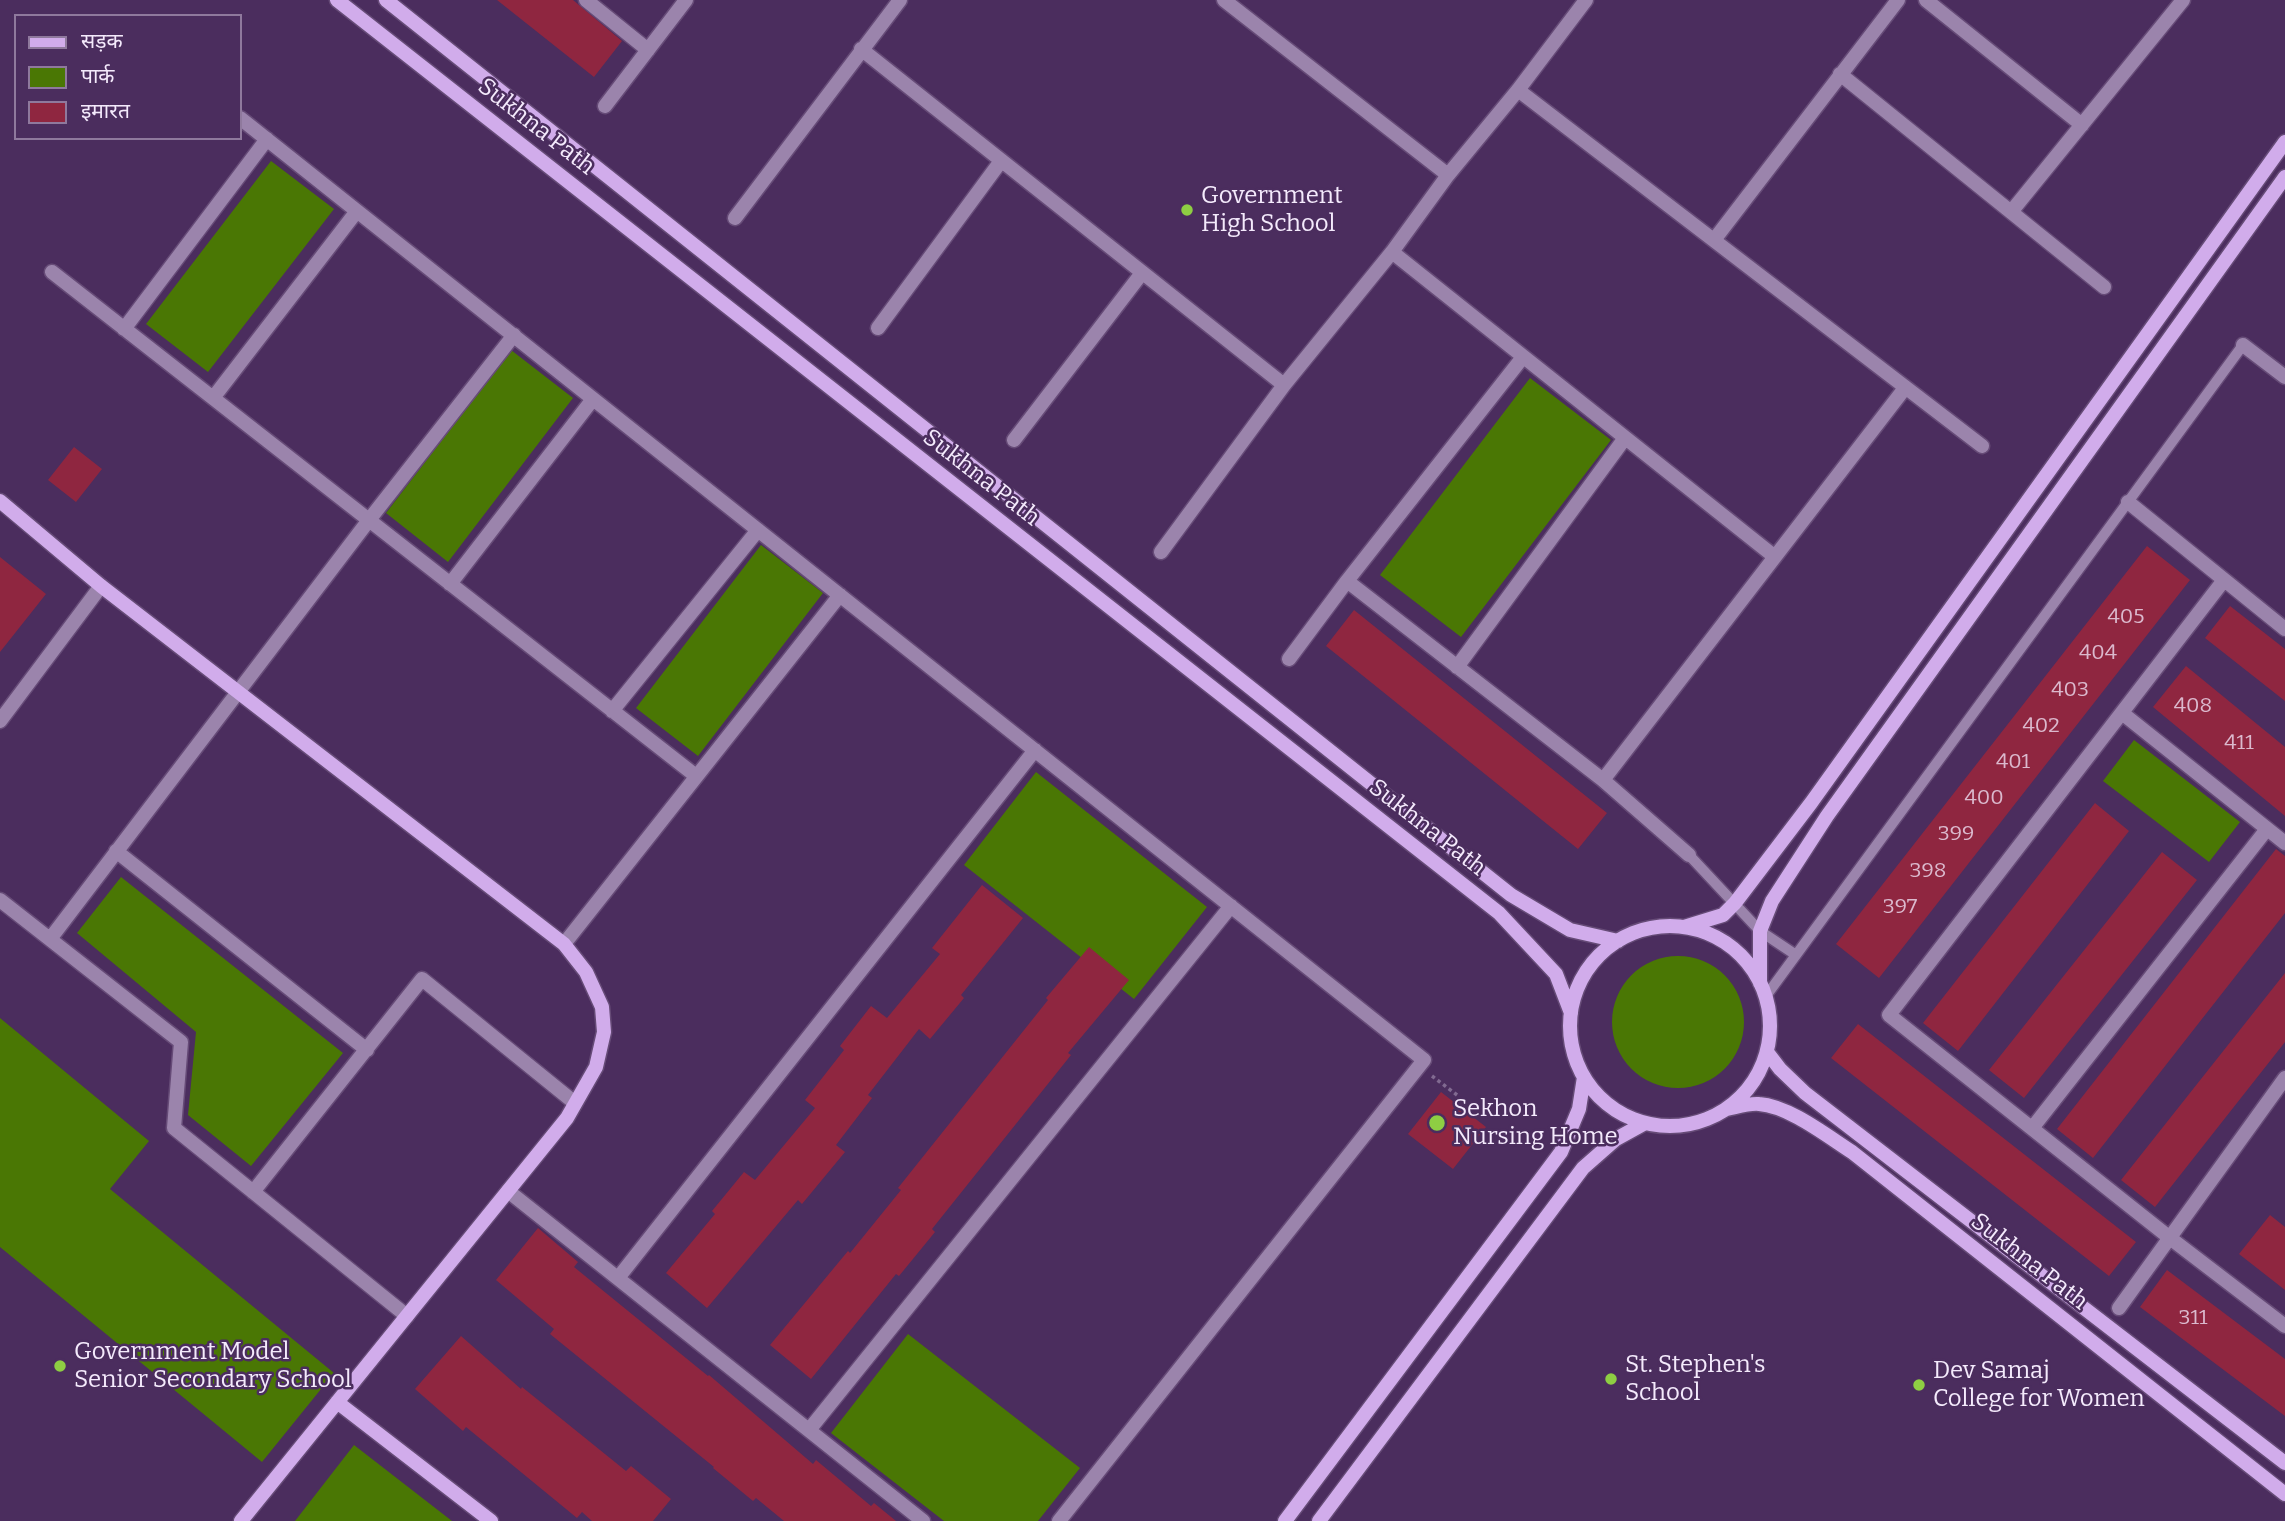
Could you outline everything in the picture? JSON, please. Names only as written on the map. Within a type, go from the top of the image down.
[{"type":"main road","name":"Sukhna Path","points":[[337,0],[1499,913],[1556,974],[1572,1013]]},
{"type":"main road","name":"Sukhna Path","points":[[386,0],[1511,895],[1570,930],[1618,941]]},
{"type":"main road","points":[[1684,927],[1723,915],[1735,903],[1811,803],[2285,142]]},
{"type":"main road","points":[[1763,989],[1747,962],[1729,945],[1708,933],[1684,927],[1661,926],[1639,931],[1618,941],[1592,964],[1575,996],[1572,1013],[1573,1046],[1584,1077],[1596,1093],[1627,1116],[1645,1123],[1667,1126],[1688,1125],[1708,1119],[1741,1098],[1752,1084],[1767,1052],[1770,1024],[1763,989],[1760,931],[1772,901],[1827,816],[2285,177]]},
{"type":"main road","points":[[0,501],[102,586],[238,693],[564,944],[586,972],[601,1007],[604,1032],[596,1067],[567,1118],[241,1521]]},
{"type":"main road","name":"Sukhna Path","points":[[1767,1052],[1805,1093],[2285,1463]]},
{"type":"main road","points":[[1285,1521],[1561,1152],[1578,1109],[1584,1077]]},
{"type":"main road","name":"Sukhna Path","points":[[1727,1109],[1758,1103],[1776,1108],[1852,1152],[2285,1494]]},
{"type":"main road","points":[[1319,1521],[1583,1168],[1616,1139],[1645,1123]]},
{"type":"main road","points":[[337,1402],[491,1521]]},
{"type":"street","points":[[586,0],[648,50]]},
{"type":"street","points":[[606,106],[686,0]]},
{"type":"street","points":[[735,218],[900,0]]},
{"type":"street","points":[[1224,0],[1448,175]]},
{"type":"street","points":[[1161,552],[1284,386],[1392,252],[1448,175],[1518,90],[1586,0]]},
{"type":"street","points":[[1714,240],[1898,0]]},
{"type":"street","points":[[1926,0],[2082,125]]},
{"type":"street","points":[[2011,212],[2183,0]]},
{"type":"street","points":[[861,49],[1284,386]]},
{"type":"street","points":[[1840,74],[2104,287]]},
{"type":"street","points":[[1518,90],[1982,446]]},
{"type":"street","points":[[242,120],[1424,1060],[1059,1521]]},
{"type":"street","points":[[124,329],[267,139]]},
{"type":"street","points":[[878,328],[1001,161]]},
{"type":"street","points":[[213,398],[357,211]]},
{"type":"street","points":[[1392,252],[1775,557]]},
{"type":"street","points":[[52,272],[696,776]]},
{"type":"street","points":[[1014,440],[1142,273]]},
{"type":"street","points":[[50,939],[513,335]]},
{"type":"street","points":[[2243,345],[2285,377]]},
{"type":"street","points":[[1289,659],[1523,357]]},
{"type":"street","points":[[1603,780],[1905,388]]},
{"type":"street","points":[[450,584],[593,399]]},
{"type":"street","points":[[1457,667],[1625,438]]},
{"type":"street","points":[[2128,502],[2285,629]]},
{"type":"street","points":[[612,711],[758,530]]},
{"type":"street","points":[[2224,580],[1889,1015],[2285,1326]]},
{"type":"street","points":[[1348,581],[1603,780],[1689,855]]},
{"type":"street","points":[[0,721],[102,586]]},
{"type":"street","points":[[564,944],[840,595]]},
{"type":"street","points":[[2122,713],[2285,843]]},
{"type":"street","points":[[618,1278],[1035,750]]},
{"type":"street","points":[[2032,1127],[2267,829]]},
{"type":"street","points":[[116,851],[367,1050]]},
{"type":"street","points":[[0,900],[181,1042],[174,1128],[407,1316]]},
{"type":"street","points":[[809,1430],[1231,906]]},
{"type":"street","points":[[253,1192],[422,979],[575,1103]]},
{"type":"street","points":[[2119,1308],[2284,1082]]},
{"type":"street","points":[[508,1191],[923,1521]]},
{"type":"lane","points":[[1763,989],[1796,955],[2243,345]]},
{"type":"lane","points":[[1689,855],[1760,931],[1796,955]]},
{"type":"path","points":[[1419,1066],[1457,1095]]},
{"type":"green space","points":[[271,161],[334,209],[208,372],[146,324]]},
{"type":"green space","points":[[511,350],[573,398],[448,562],[386,513]]},
{"type":"green space","points":[[1530,378],[1611,440],[1461,637],[1380,575]]},
{"type":"green space","points":[[761,545],[823,593],[698,756],[636,708]]},
{"type":"green space","points":[[2134,740],[2240,822],[2209,862],[2103,781]]},
{"type":"green space","points":[[1036,772],[1207,907],[1134,999],[964,865]]},
{"type":"green space","points":[[121,877],[343,1053],[251,1166],[188,1115],[196,1032],[77,933]]},
{"type":"green space","points":[[1678,956],[1703,961],[1725,975],[1739,997],[1744,1022],[1739,1047],[1725,1069],[1703,1083],[1678,1088],[1653,1083],[1631,1069],[1617,1047],[1612,1022],[1617,997],[1631,975],[1653,961]]},
{"type":"green space","points":[[0,1018],[149,1141],[110,1189],[334,1373],[262,1462],[0,1247]]},
{"type":"green space","points":[[908,1334],[1080,1468],[1038,1521],[944,1521],[831,1433]]},
{"type":"green space","points":[[354,1445],[452,1521],[295,1521]]},
{"type":"building","points":[[497,0],[573,0],[622,41],[594,77]]},
{"type":"building","points":[[74,447],[102,469],[76,502],[48,480]]},
{"type":"building","points":[[2147,546],[2190,580],[1879,978],[1836,944]]},
{"type":"building","points":[[0,557],[46,594],[0,652]]},
{"type":"building","points":[[2230,606],[2285,649],[2285,701],[2205,638]]},
{"type":"building","points":[[1354,610],[1607,813],[1578,849],[1326,646]]},
{"type":"building","points":[[2186,666],[2285,747],[2285,816],[2153,707]]},
{"type":"building","points":[[2095,803],[2129,831],[1958,1051],[1923,1023]]},
{"type":"building","points":[[2276,849],[2285,856],[2285,913],[2093,1158],[2057,1129]]},
{"type":"building","points":[[2162,852],[2197,880],[2024,1098],[1989,1070]]},
{"type":"building","points":[[982,885],[1023,918],[961,995],[964,998],[930,1039],[919,1029],[868,1095],[872,1098],[836,1145],[845,1152],[802,1204],[798,1200],[707,1308],[666,1273],[715,1214],[712,1211],[744,1172],[755,1180],[815,1108],[805,1100],[844,1050],[840,1046],[871,1006],[887,1018],[940,954],[932,948]]},
{"type":"building","points":[[1089,947],[1129,980],[1068,1053],[1071,1055],[932,1229],[935,1232],[899,1276],[896,1274],[811,1379],[770,1345],[901,1190],[898,1188]]},
{"type":"building","points":[[2285,973],[2285,1042],[2155,1207],[2121,1180]]},
{"type":"building","points":[[1858,1024],[2136,1242],[2109,1276],[1831,1058]]},
{"type":"building","points":[[1441,1092],[1486,1127],[1453,1169],[1408,1134]]},
{"type":"building","points":[[2270,1215],[2285,1227],[2285,1290],[2239,1254]]},
{"type":"building","points":[[538,1228],[578,1262],[574,1267],[709,1375],[813,1464],[816,1460],[871,1506],[874,1503],[896,1521],[784,1521],[756,1498],[753,1501],[550,1334],[554,1329],[496,1280]]},
{"type":"building","points":[[2167,1270],[2285,1359],[2285,1416],[2140,1307]]},
{"type":"building","points":[[461,1336],[521,1389],[522,1387],[626,1471],[631,1466],[671,1499],[653,1521],[592,1521],[582,1512],[577,1518],[466,1427],[463,1431],[415,1389]]},
{"type":"place","name":"Government High School","points":[[1187,210]]},
{"type":"place","name":"Sekhon Nursing Home","points":[[1437,1123]]},
{"type":"place","name":"Government Model Senior Secondary School","points":[[60,1366]]},
{"type":"place","name":"St. Stephen's School","points":[[1611,1379]]},
{"type":"place","name":"Dev Samaj College for Women","points":[[1919,1385]]}]
